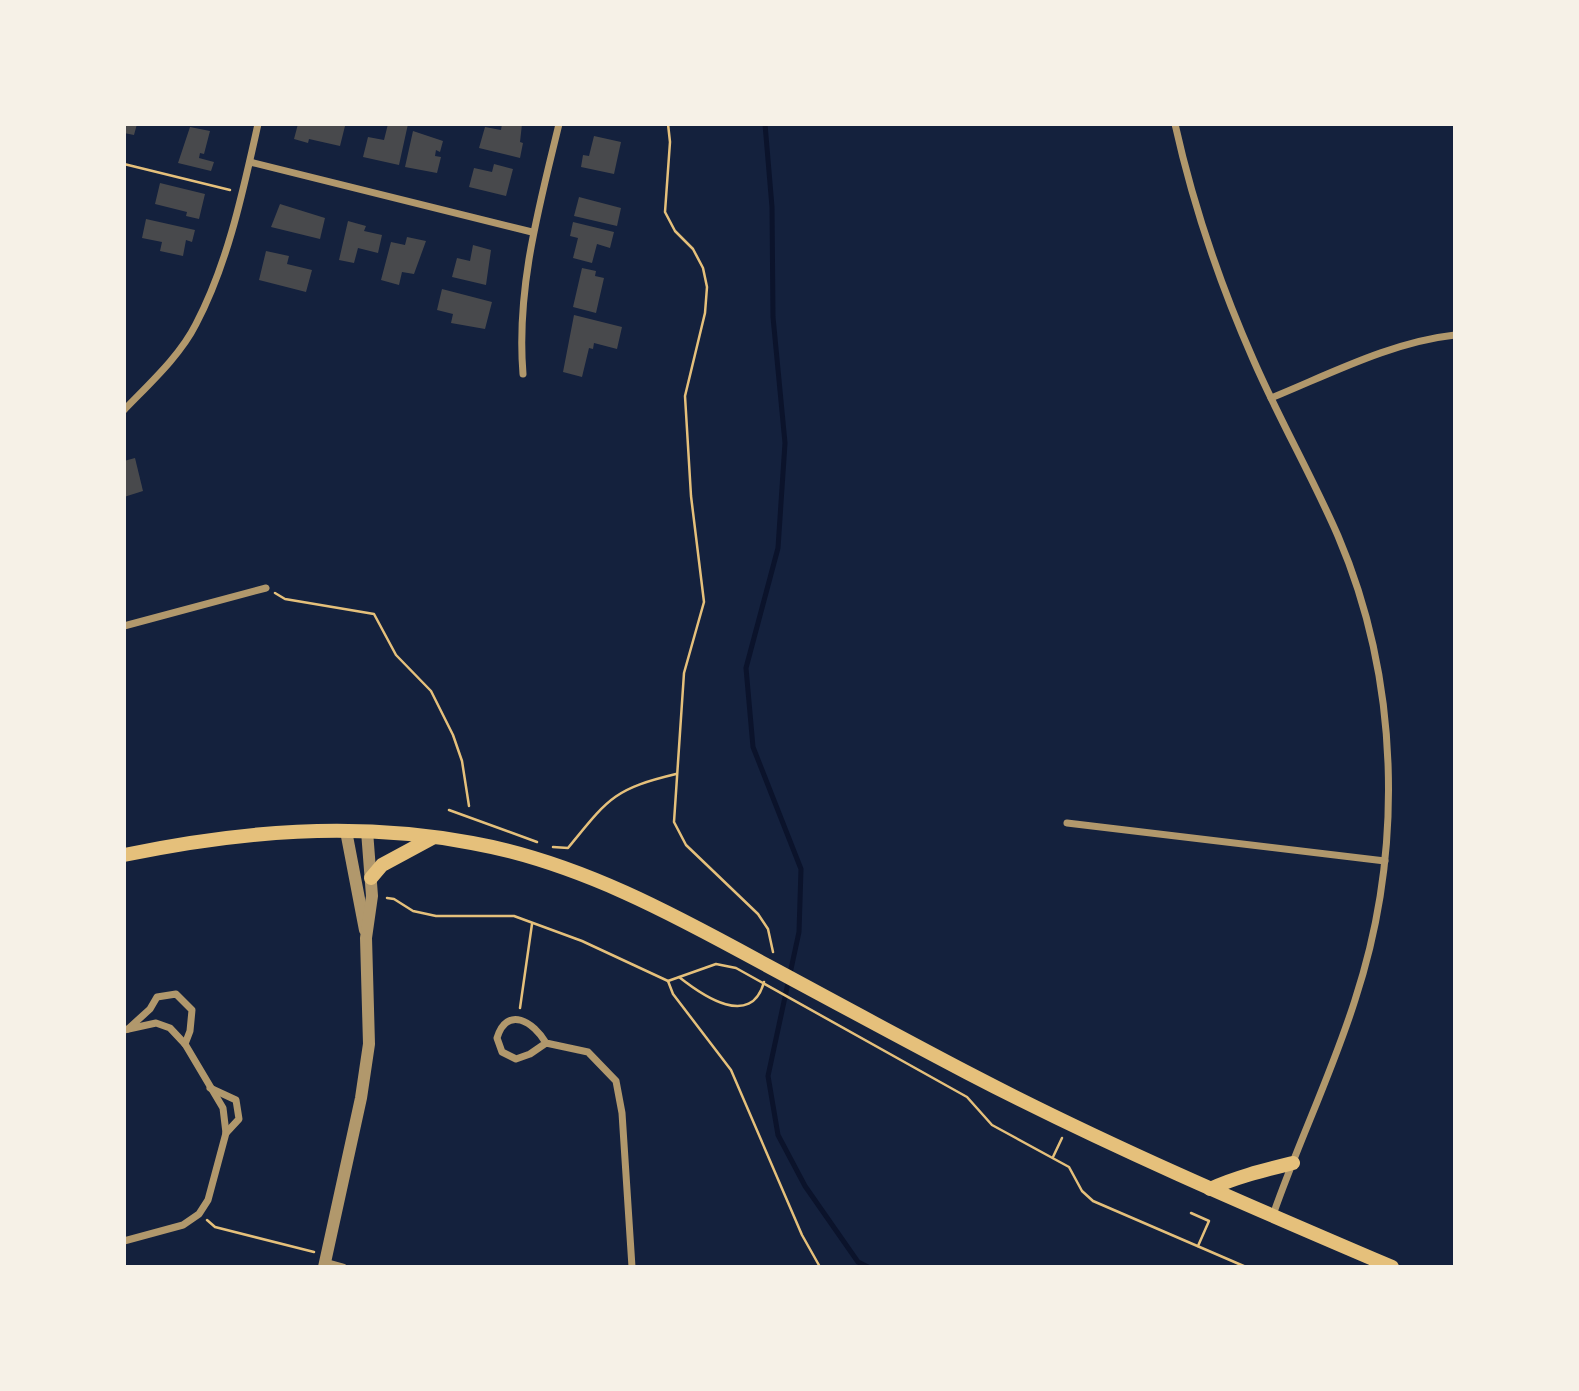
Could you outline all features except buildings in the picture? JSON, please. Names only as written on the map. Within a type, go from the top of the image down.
[{"type":"main road","points":[[124,855],[212,838],[367,831],[473,843],[578,874],[643,900],[763,960],[834,1002],[1078,1129],[1392,1267]]},
{"type":"main road","points":[[371,878],[382,865],[432,838]]},
{"type":"main road","points":[[1210,1189],[1232,1178],[1253,1176],[1293,1163]]},
{"type":"street","points":[[124,410],[161,372],[196,325],[221,266],[258,124]]},
{"type":"street","points":[[523,374],[520,332],[532,232],[559,124]]},
{"type":"street","points":[[1175,124],[1205,234],[1230,304],[1271,398],[1338,538],[1365,617],[1385,730],[1388,815],[1385,861],[1375,926],[1356,997],[1272,1216]]},
{"type":"street","points":[[250,162],[532,232]]},
{"type":"street","points":[[1271,398],[1414,342],[1455,335]]},
{"type":"street","points":[[124,626],[266,589]]},
{"type":"street","points":[[1067,823],[1385,861]]},
{"type":"street","points":[[346,831],[366,937]]},
{"type":"street","points":[[343,1267],[325,1262],[361,1098],[369,1044],[366,937],[371,878],[367,831]]},
{"type":"street","points":[[126,1029],[150,1009],[157,997],[176,995],[192,1010],[186,1044]]},
{"type":"street","points":[[546,1043],[537,1028],[518,1018],[504,1024],[497,1038],[502,1052],[508,1057],[522,1058],[546,1043],[588,1052],[616,1081],[622,1113],[632,1267]]},
{"type":"street","points":[[125,1241],[183,1225],[199,1214],[208,1200],[226,1133],[223,1108],[186,1044],[170,1028],[156,1023],[126,1029]]},
{"type":"street","points":[[210,1088],[236,1100],[239,1119],[226,1133]]},
{"type":"path","points":[[668,124],[670,142],[665,212],[675,232],[693,249],[703,268],[707,287],[705,313],[685,396],[691,496],[704,602],[684,673],[674,822],[686,845],[740,894],[764,922],[773,951],[763,960]]},
{"type":"path","points":[[124,164],[241,193]]},
{"type":"path","points":[[266,589],[285,599],[374,614],[396,654],[431,691],[448,724],[462,761],[469,806]]},
{"type":"path","points":[[551,847],[568,848],[606,802],[634,784],[676,774]]},
{"type":"path","points":[[449,810],[539,842]]},
{"type":"path","points":[[385,898],[394,899],[413,911],[436,916],[514,916],[582,941],[668,981],[673,994],[731,1070],[802,1235],[820,1267]]},
{"type":"path","points":[[518,1018],[532,922]]},
{"type":"path","points":[[668,981],[716,964],[736,968],[967,1097],[992,1125],[1069,1167],[1085,1195],[1093,1201],[1246,1267]]},
{"type":"path","points":[[679,977],[728,1006],[744,1007],[761,994],[767,972]]},
{"type":"path","points":[[1053,1157],[1062,1138]]},
{"type":"path","points":[[1191,1213],[1209,1221],[1198,1246]]},
{"type":"path","points":[[199,1214],[215,1227],[325,1262]]},
{"type":"waterway","points":[[765,124],[772,207],[773,317],[785,443],[778,548],[746,668],[753,747],[801,869],[799,932],[768,1076],[778,1135],[805,1186],[858,1262],[868,1267]]}]
